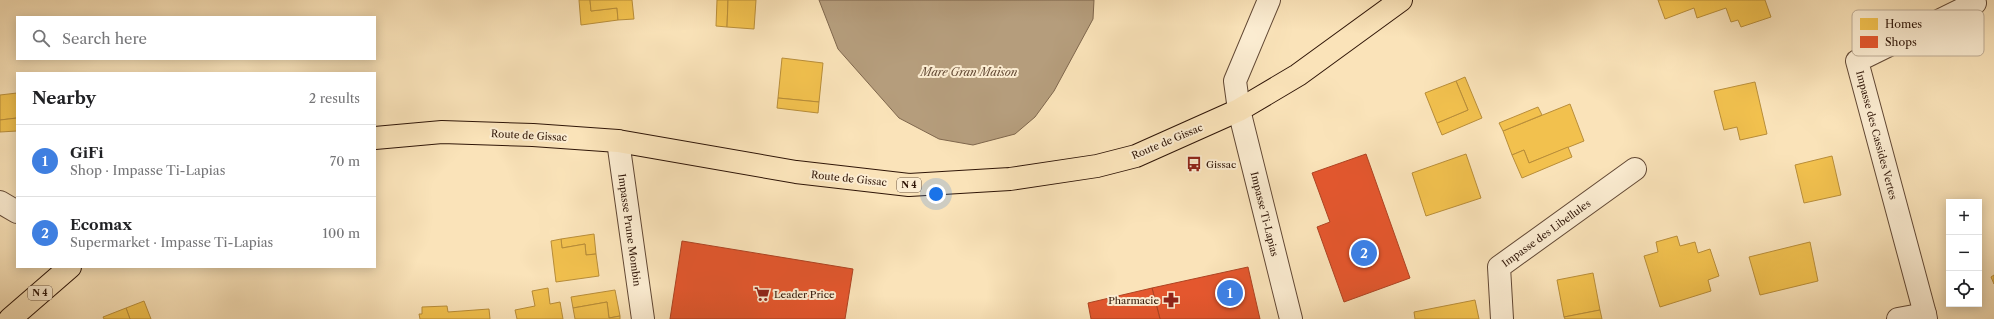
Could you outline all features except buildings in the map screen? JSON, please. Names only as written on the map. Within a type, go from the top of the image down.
[{"type":"main road","name":"Route de Gissac","points":[[376,138],[442,132],[533,135],[618,141],[796,172],[909,185],[1010,179],[1097,166],[1136,156],[1239,110],[1298,75],[1401,0]]},
{"type":"main road","name":"N 4","points":[[10,319],[69,268]]},
{"type":"street","name":"Impasse Ti-Lapias","points":[[1269,0],[1235,81],[1239,110],[1291,319]]},
{"type":"street","name":"Impasse des Cassides Vertes","points":[[1961,10],[1975,3]]},
{"type":"street","name":"Impasse des Cassides Vertes","points":[[1867,56],[1857,61],[1925,316]]},
{"type":"street","name":"Impasse Prune Mombin","points":[[618,141],[643,319]]},
{"type":"street","name":"Impasse des Libellules","points":[[1502,319],[1499,267],[1635,169]]},
{"type":"street","points":[[0,202],[16,211]]},
{"type":"street","points":[[1898,319],[1925,316]]},
{"type":"water","name":"Mare Gran Maison","points":[[819,0],[1094,0],[1093,19],[1054,91],[1035,117],[1015,134],[973,145],[939,139],[899,118],[838,49]]},
{"type":"place","name":"Gissac","points":[[1194,164]]},
{"type":"place","name":"Ecomax","points":[[1364,253]]},
{"type":"place","name":"GiFi","points":[[1230,293]]},
{"type":"place","name":"Leader Price","points":[[762,294]]},
{"type":"place","name":"Pharmacie","points":[[1171,300]]}]
